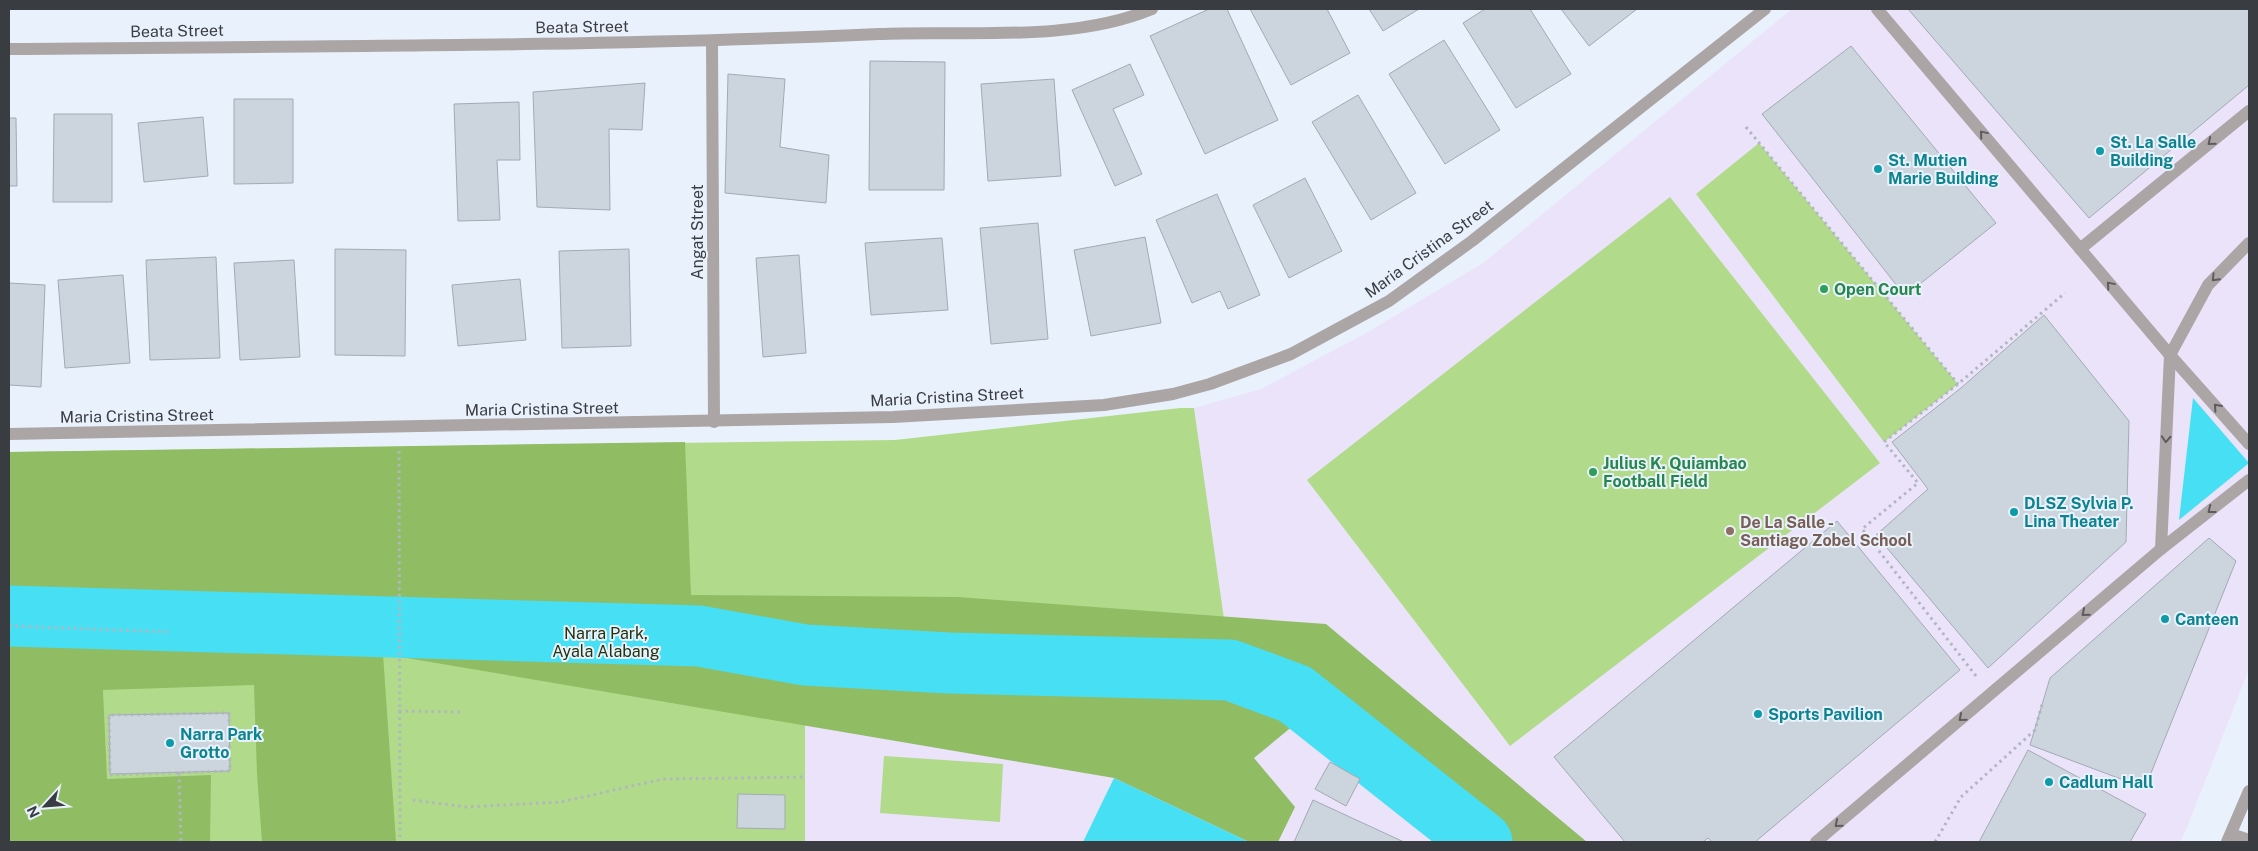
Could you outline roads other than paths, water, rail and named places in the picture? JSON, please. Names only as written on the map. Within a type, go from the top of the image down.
[{"type":"street","name":"Beata Street","points":[[9,49],[712,42],[896,33],[1050,31],[1127,20],[1152,9]]},
{"type":"street","name":"Maria Cristina Street","points":[[9,434],[714,422],[893,417],[1104,404],[1173,394],[1210,384],[1291,354],[1389,301],[1472,241],[1765,9]]},
{"type":"street","points":[[1877,9],[2170,355],[2249,444]]},
{"type":"street","name":"Angat Street","points":[[712,42],[714,422]]},
{"type":"street","points":[[2080,249],[2249,111]]},
{"type":"street","points":[[2161,549],[2170,355],[2208,285],[2249,243]]},
{"type":"street","points":[[1816,842],[2161,549],[2249,480]]},
{"type":"street","points":[[2249,791],[2229,838],[2249,840]]},
{"type":"water","points":[[2193,398],[2249,463],[2179,520]]},
{"type":"water","points":[[1114,778],[1249,842],[1083,842]]},
{"type":"waterway","points":[[9,616],[699,636],[805,655],[949,663],[1230,670],[1295,694],[1482,842]]},
{"type":"place","name":"St. La Salle Building","points":[[2100,151]]},
{"type":"place","name":"St. Mutien Marie Building","points":[[1878,169]]},
{"type":"place","name":"Open Court","points":[[1824,289]]},
{"type":"place","name":"Julius K. Quiambao Football Field","points":[[1593,472]]},
{"type":"place","name":"DLSZ Sylvia P. Lina Theater","points":[[2014,512]]},
{"type":"place","name":"De La Salle - Santiago Zobel School","points":[[1730,531]]},
{"type":"place","name":"Canteen","points":[[2165,619]]},
{"type":"place","name":"Sports Pavilion","points":[[1758,714]]},
{"type":"place","name":"Narra Park Grotto","points":[[170,743]]},
{"type":"place","name":"Cadlum Hall","points":[[2049,782]]},
{"type":"park label","name":"Narra Park, Ayala Alabang","points":[[606,642]]}]
